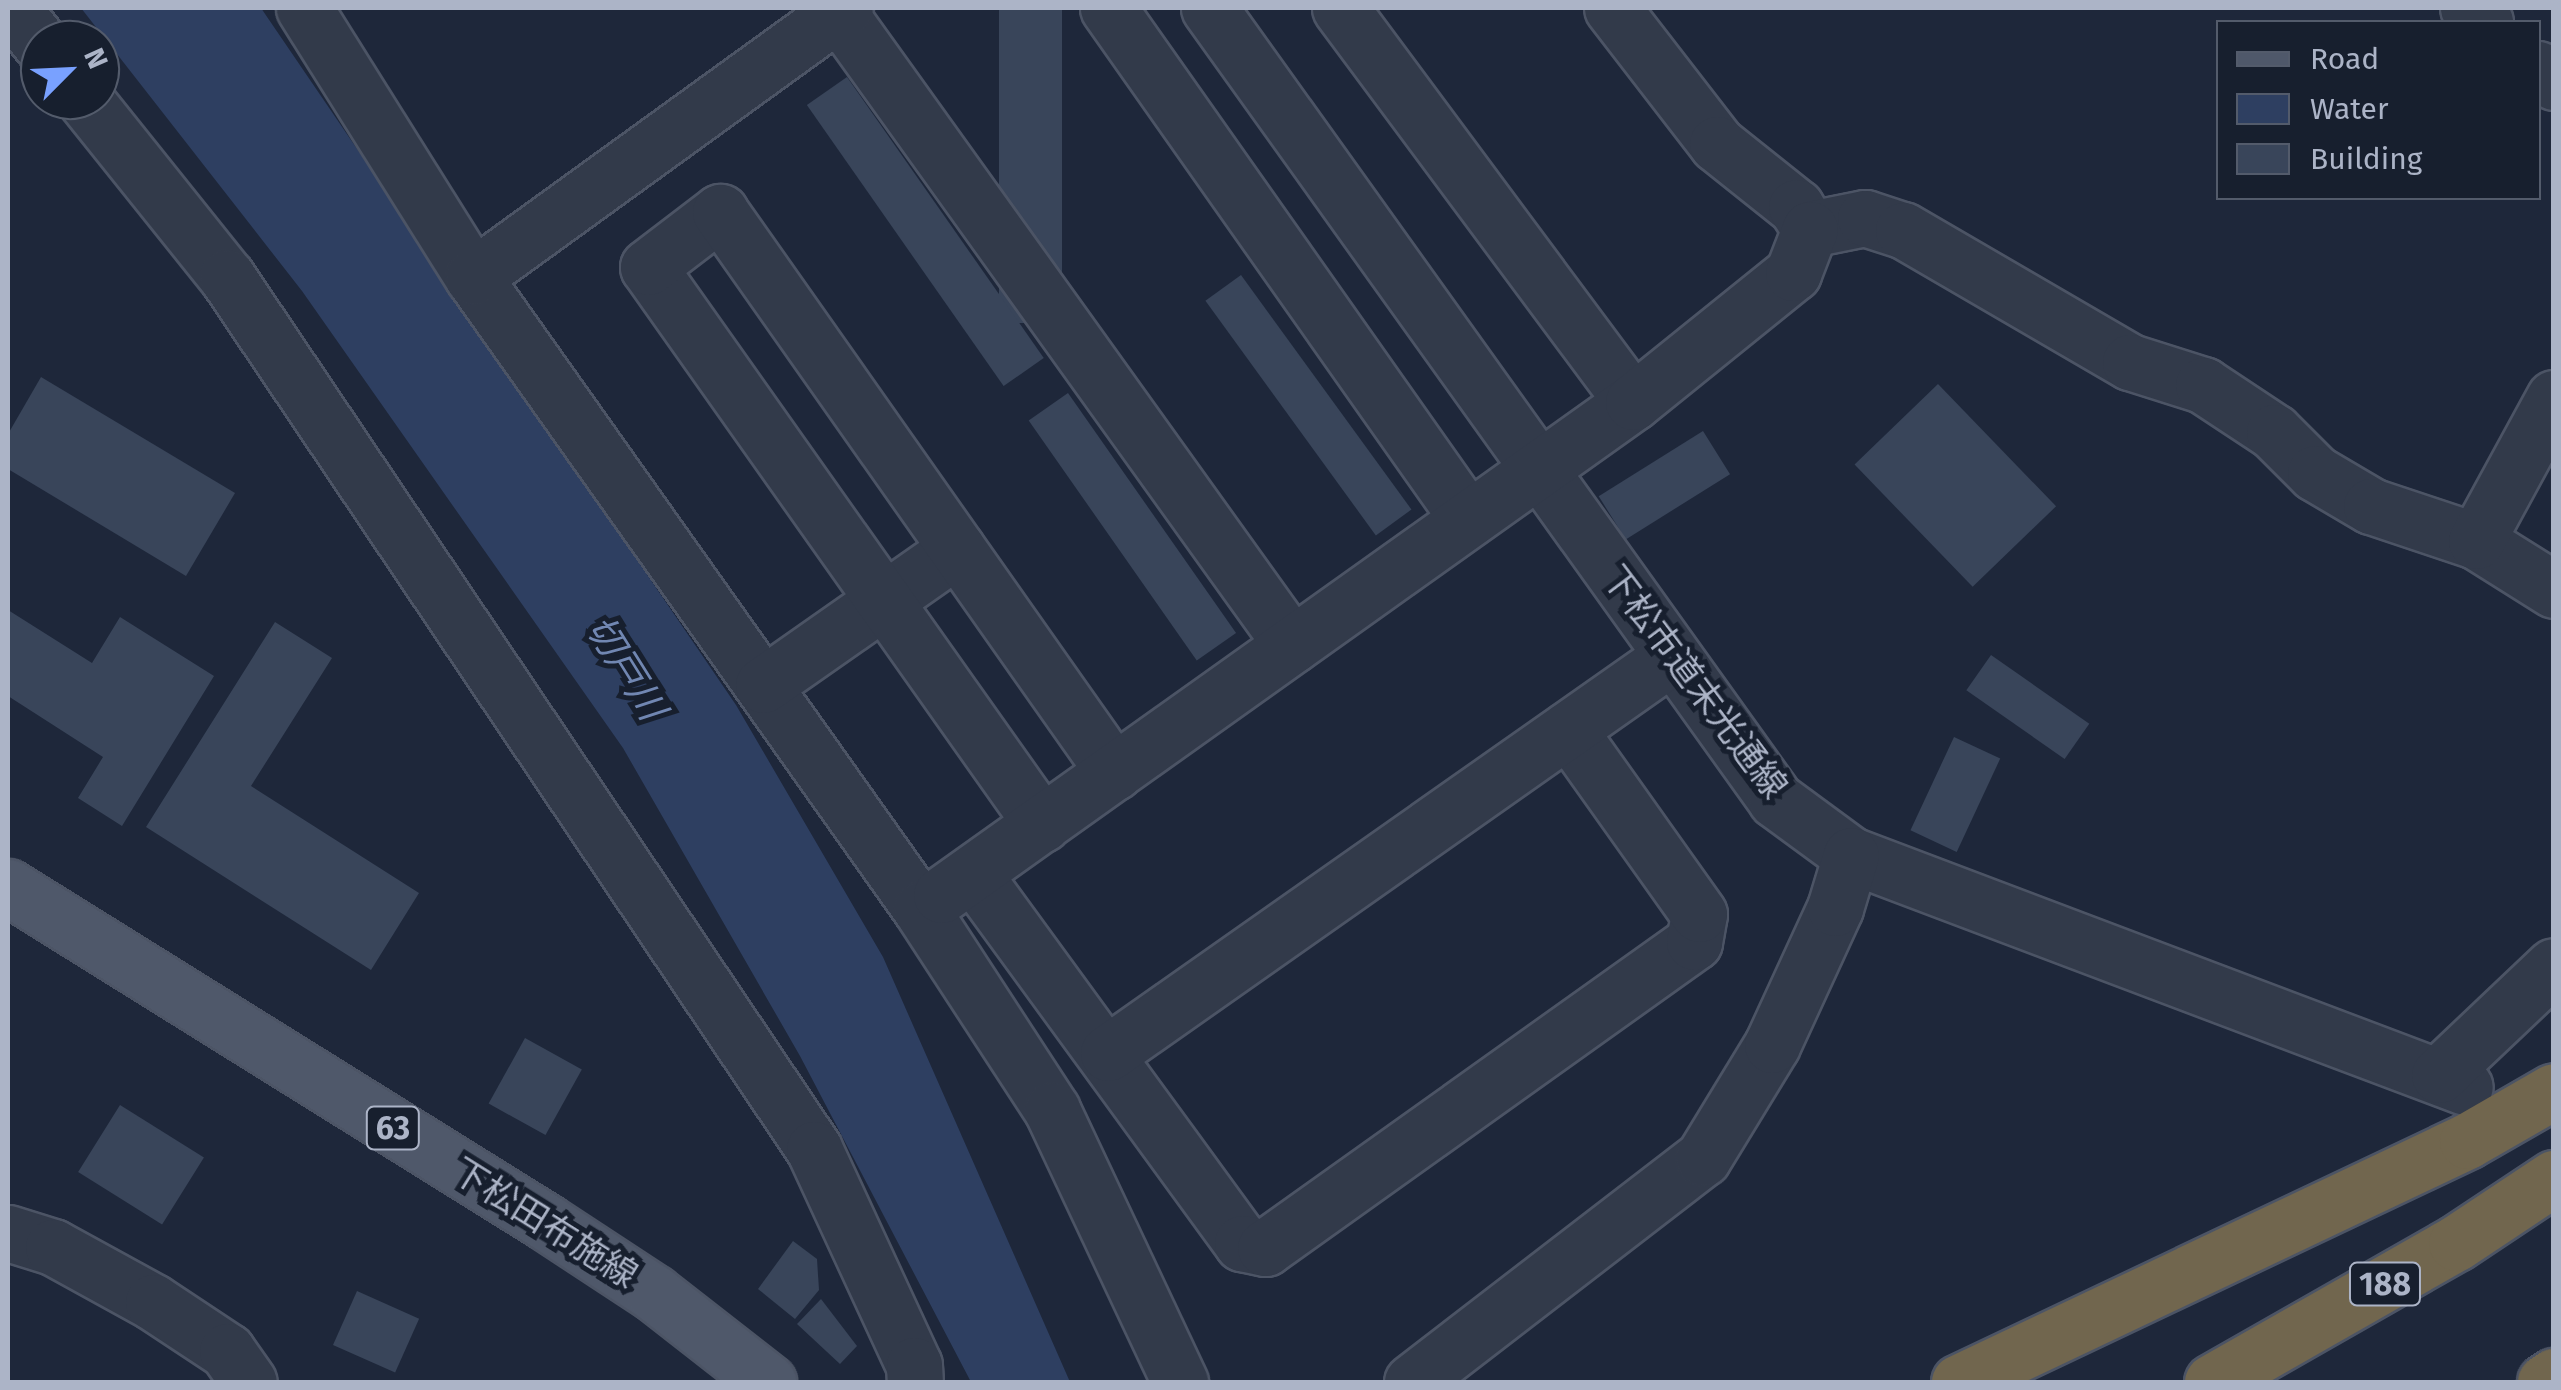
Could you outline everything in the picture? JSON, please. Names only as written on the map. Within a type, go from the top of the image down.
[{"type":"highway","points":[[1959,1382],[2467,1140],[2554,1091]]},
{"type":"highway","name":"188","points":[[2212,1382],[2456,1242],[2554,1178]]},
{"type":"highway","points":[[2545,1382],[2554,1376]]},
{"type":"main road","name":"下松田布施線","points":[[8,886],[546,1222],[654,1293],[768,1382]]},
{"type":"street","points":[[304,8],[473,277],[921,909],[1052,1110],[1180,1382]]},
{"type":"street","points":[[1108,8],[1468,520]]},
{"type":"street","name":"下松市道末光通線","points":[[1209,8],[1776,800],[1851,855],[2452,1081],[2554,966]]},
{"type":"street","points":[[1340,8],[1633,402]]},
{"type":"street","points":[[1612,8],[1717,144],[1796,207],[1810,230]]},
{"type":"street","points":[[473,277],[842,10],[1292,645]]},
{"type":"street","points":[[102,120],[238,293],[814,1149],[914,1365],[915,1382]]},
{"type":"street","points":[[1042,824],[648,267],[720,212],[1114,772]]},
{"type":"street","points":[[1810,230],[1865,218],[1902,230],[2130,362],[2203,385],[2274,432],[2315,473],[2372,506],[2476,540],[2554,590]]},
{"type":"street","points":[[921,909],[1633,402],[1793,273],[1810,230]]},
{"type":"street","points":[[2476,540],[2554,398]]},
{"type":"street","points":[[763,686],[882,598],[957,549]]},
{"type":"street","points":[[1108,1053],[1671,657]]},
{"type":"street","points":[[973,874],[1108,1053],[1242,1243],[1265,1248],[1694,942],[1698,914],[1568,730]]},
{"type":"street","points":[[1412,1382],[1703,1158],[1772,1046],[1835,908],[1851,855]]},
{"type":"street","points":[[8,1233],[53,1248],[154,1302],[227,1351],[248,1382]]},
{"type":"water","name":"切戸川","points":[[81,8],[261,8],[736,705],[883,957],[1070,1382],[971,1382],[800,1056],[623,748],[302,291],[120,58],[120,20],[90,20]]},
{"type":"building","points":[[999,8],[1062,8],[1062,323],[999,323]]},
{"type":"building","points":[[847,77],[1044,358],[1004,386],[807,105]]},
{"type":"building","points":[[1241,275],[1411,510],[1376,535],[1205,301]]},
{"type":"building","points":[[41,377],[235,493],[186,576],[8,469],[8,434]]},
{"type":"building","points":[[1938,384],[2056,506],[1973,587],[1855,465]]},
{"type":"building","points":[[1068,393],[1236,633],[1197,661],[1029,421]]},
{"type":"building","points":[[1703,431],[1730,474],[1626,539],[1599,496]]},
{"type":"building","points":[[8,610],[92,663],[120,617],[214,676],[122,826],[78,798],[103,757],[8,696]]},
{"type":"building","points":[[275,622],[332,658],[251,786],[419,893],[371,970],[146,827]]},
{"type":"building","points":[[1991,655],[2089,724],[2065,759],[1966,690]]},
{"type":"building","points":[[1954,737],[2000,759],[1957,852],[1910,830]]},
{"type":"building","points":[[525,1038],[582,1070],[545,1135],[489,1104]]},
{"type":"building","points":[[120,1105],[204,1157],[162,1224],[78,1172]]},
{"type":"building","points":[[793,1241],[817,1259],[819,1290],[795,1319],[758,1289]]},
{"type":"building","points":[[357,1291],[419,1319],[395,1373],[333,1345]]},
{"type":"building","points":[[821,1299],[857,1346],[840,1364],[797,1324]]}]
